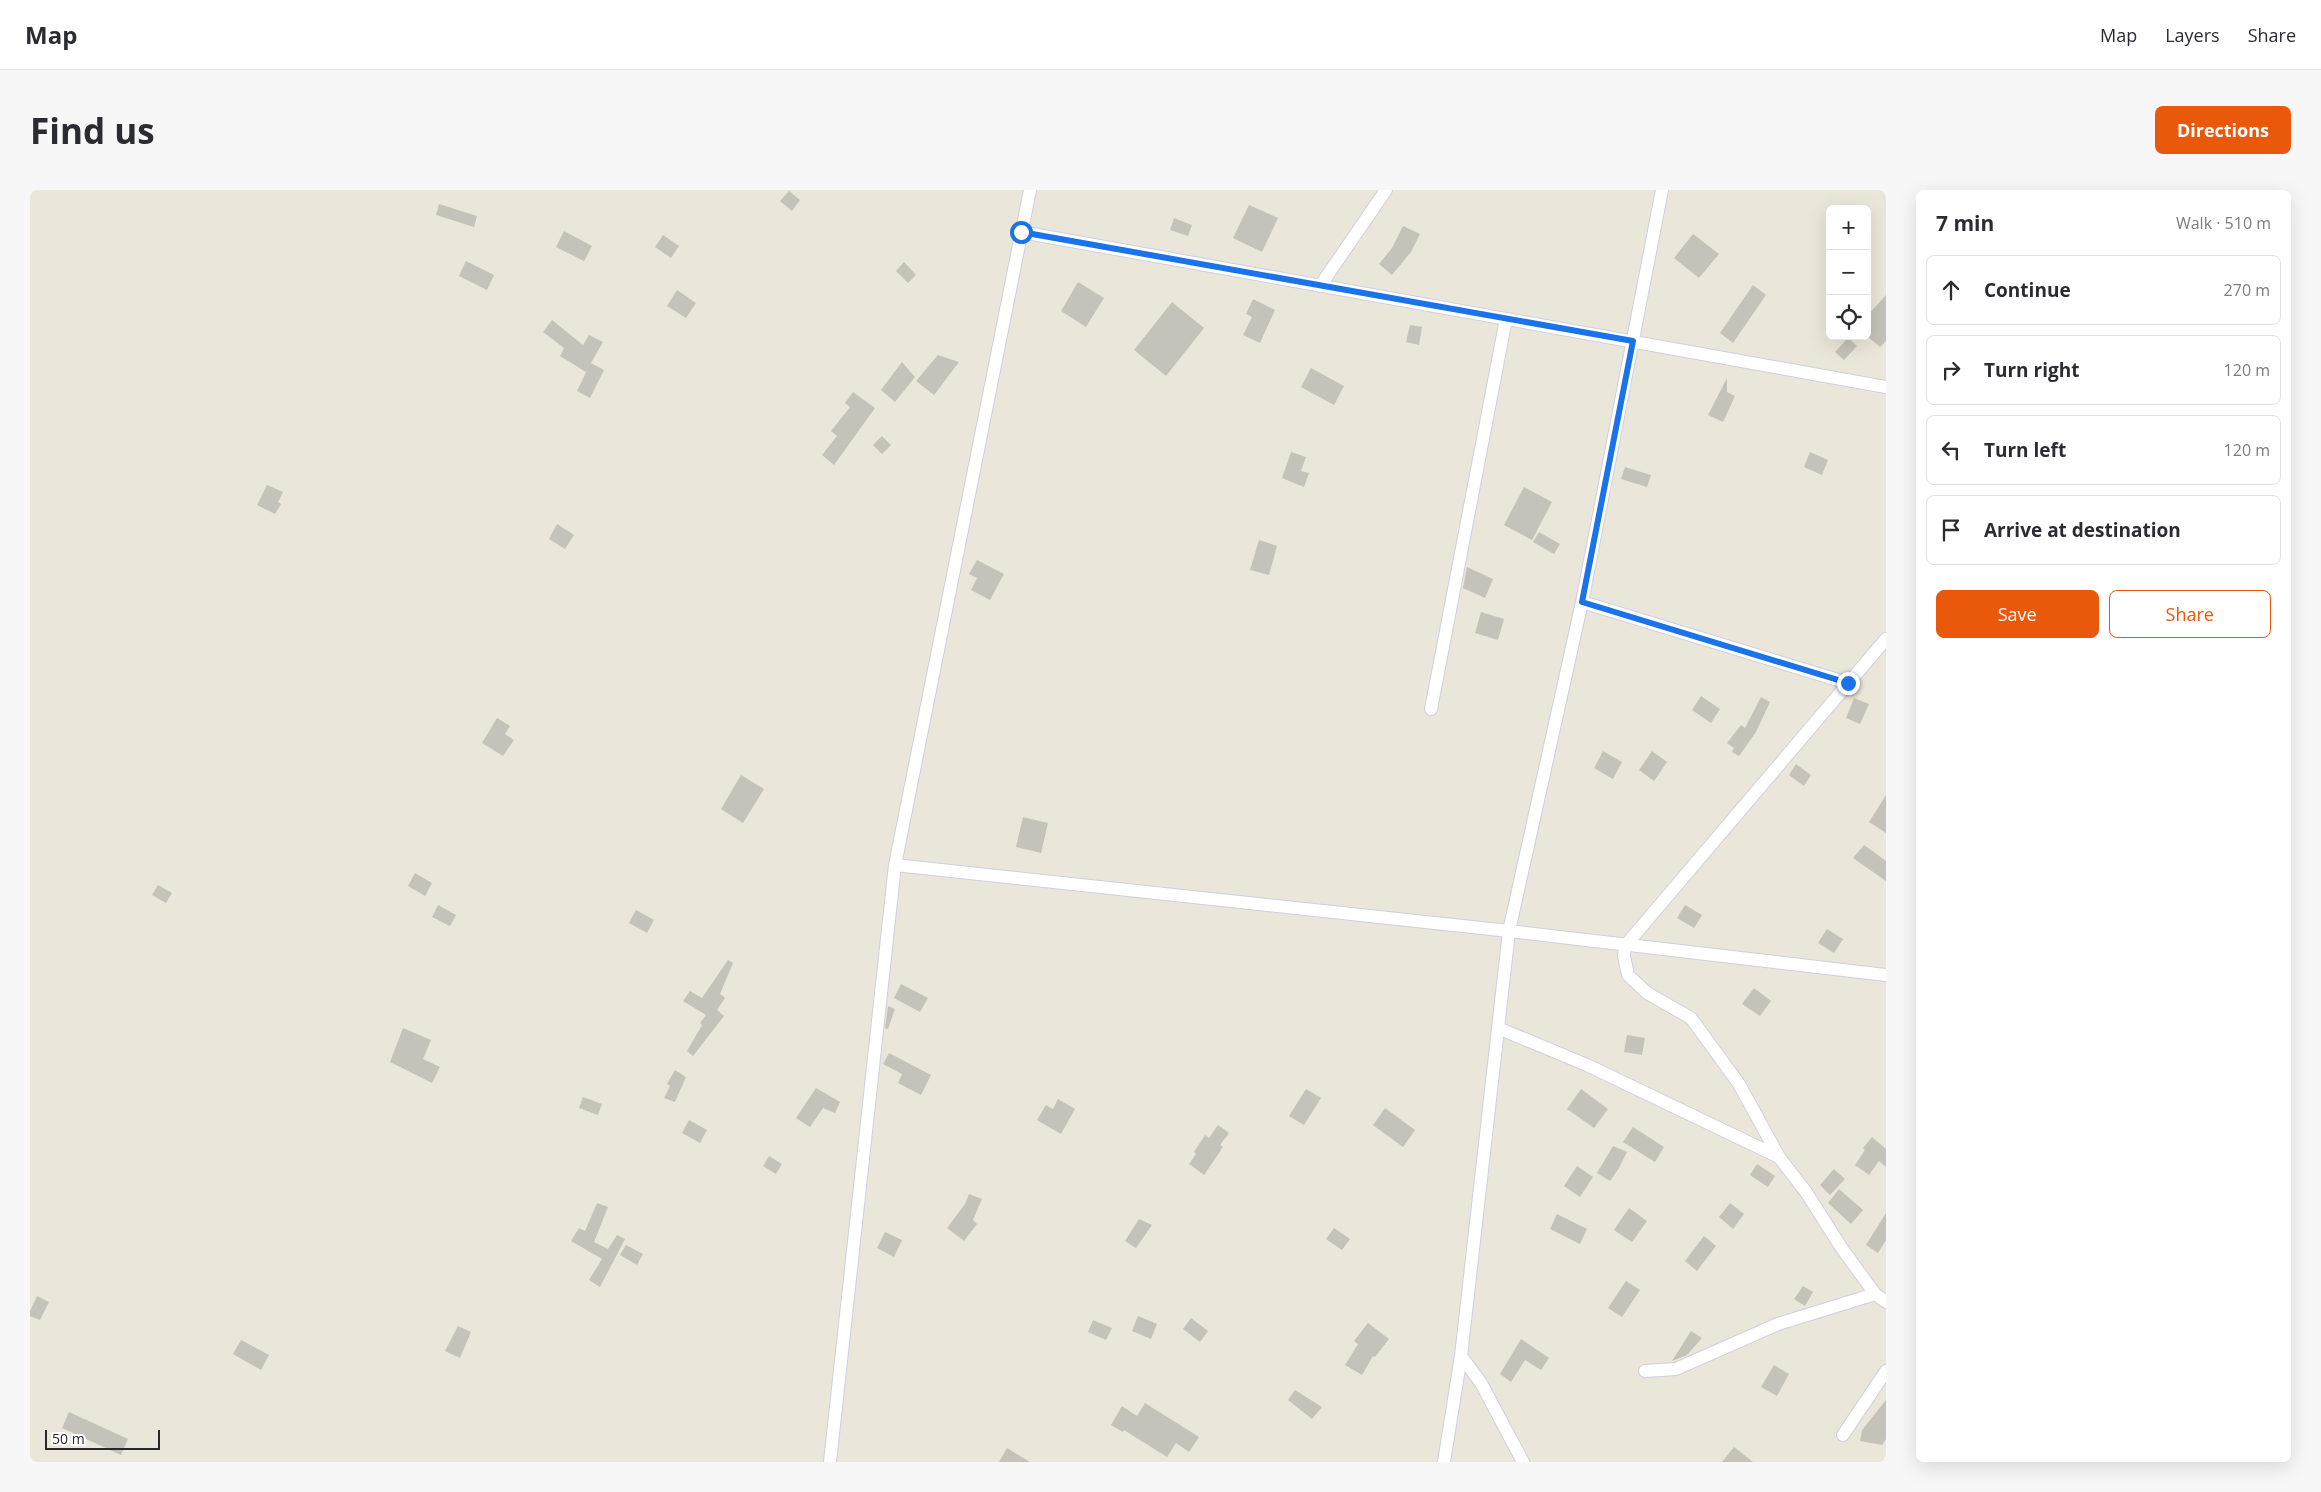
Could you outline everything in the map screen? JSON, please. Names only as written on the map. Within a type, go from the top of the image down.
[{"type":"street","points":[[830,1462],[895,865],[1030,190]]},
{"type":"street","points":[[1320,286],[1386,190]]},
{"type":"street","points":[[1444,1462],[1460,1356],[1509,931],[1582,602],[1662,190]]},
{"type":"street","points":[[1021,232],[1886,387]]},
{"type":"street","points":[[1431,709],[1506,319]]},
{"type":"street","points":[[1582,602],[1848,683]]},
{"type":"street","points":[[1886,639],[1625,946],[1624,956],[1628,976],[1647,993],[1691,1018],[1739,1084],[1779,1157],[1806,1192],[1841,1247],[1875,1294],[1886,1302]]},
{"type":"street","points":[[895,865],[1509,931],[1886,975]]},
{"type":"street","points":[[1498,1028],[1587,1065],[1779,1157]]},
{"type":"street","points":[[1645,1371],[1676,1369],[1778,1324],[1875,1294]]},
{"type":"street","points":[[1460,1356],[1481,1383],[1524,1462]]},
{"type":"street","points":[[1843,1435],[1886,1371]]},
{"type":"building","points":[[789,191],[800,200],[792,211],[780,201]]},
{"type":"building","points":[[439,204],[477,216],[474,227],[436,215]]},
{"type":"building","points":[[1249,205],[1278,218],[1262,252],[1233,238]]},
{"type":"building","points":[[1174,218],[1192,225],[1188,236],[1170,230]]},
{"type":"building","points":[[1403,226],[1420,234],[1411,252],[1392,275],[1379,264],[1392,248]]},
{"type":"building","points":[[564,231],[592,246],[584,261],[556,247]]},
{"type":"building","points":[[1693,234],[1719,254],[1699,278],[1674,258]]},
{"type":"building","points":[[663,235],[679,246],[671,258],[655,247]]},
{"type":"building","points":[[466,261],[494,275],[487,290],[459,276]]},
{"type":"building","points":[[904,262],[916,275],[908,283],[896,271]]},
{"type":"building","points":[[1078,282],[1104,298],[1086,327],[1061,311]]},
{"type":"building","points":[[1753,285],[1766,295],[1733,343],[1720,333]]},
{"type":"building","points":[[677,290],[696,303],[686,318],[667,306]]},
{"type":"building","points":[[1886,295],[1886,341],[1880,347],[1871,339],[1871,312]]},
{"type":"building","points":[[1253,299],[1275,310],[1260,343],[1243,335],[1252,317],[1246,314]]},
{"type":"building","points":[[1172,302],[1204,328],[1166,376],[1134,350]]},
{"type":"building","points":[[552,320],[583,345],[589,335],[603,342],[591,363],[604,370],[590,398],[577,391],[589,366],[586,372],[560,356],[564,348],[543,332]]},
{"type":"building","points":[[1410,325],[1422,327],[1419,345],[1406,342]]},
{"type":"building","points":[[1846,340],[1850,340],[1857,346],[1844,360],[1835,352]]},
{"type":"building","points":[[938,355],[959,362],[934,395],[916,381]]},
{"type":"building","points":[[902,362],[915,377],[895,402],[881,390]]},
{"type":"building","points":[[1311,368],[1344,386],[1334,405],[1301,387]]},
{"type":"building","points":[[1727,378],[1727,392],[1735,396],[1723,422],[1708,415]]},
{"type":"building","points":[[853,392],[875,408],[834,465],[822,455],[837,436],[831,431],[850,407],[845,403]]},
{"type":"building","points":[[882,436],[891,445],[882,454],[873,445]]},
{"type":"building","points":[[1291,452],[1306,457],[1301,471],[1309,473],[1304,487],[1282,478]]},
{"type":"building","points":[[1810,452],[1828,460],[1822,475],[1804,467]]},
{"type":"building","points":[[1625,467],[1651,475],[1647,487],[1621,479]]},
{"type":"building","points":[[267,485],[283,492],[278,502],[281,504],[275,514],[257,505]]},
{"type":"building","points":[[1524,487],[1552,502],[1532,540],[1504,525]]},
{"type":"building","points":[[557,524],[574,535],[565,549],[549,539]]},
{"type":"building","points":[[1539,532],[1560,544],[1554,554],[1533,542]]},
{"type":"building","points":[[1259,540],[1277,546],[1269,575],[1250,570]]},
{"type":"building","points":[[977,560],[1004,574],[990,600],[971,590],[977,578],[969,574]]},
{"type":"building","points":[[1467,567],[1493,579],[1485,598],[1463,588]]},
{"type":"building","points":[[1481,612],[1504,619],[1498,640],[1475,633]]},
{"type":"building","points":[[1701,696],[1720,709],[1711,723],[1692,710]]},
{"type":"building","points":[[1761,697],[1770,702],[1756,732],[1739,756],[1732,752],[1734,748],[1727,743],[1741,725],[1745,728]]},
{"type":"building","points":[[1854,698],[1869,704],[1860,724],[1846,718]]},
{"type":"building","points":[[497,718],[510,726],[505,734],[514,740],[503,756],[482,743]]},
{"type":"building","points":[[1603,751],[1622,762],[1613,779],[1594,768]]},
{"type":"building","points":[[1652,751],[1667,762],[1654,781],[1639,770]]},
{"type":"building","points":[[1796,764],[1811,775],[1804,786],[1789,775]]},
{"type":"building","points":[[741,775],[764,789],[743,823],[721,809]]},
{"type":"building","points":[[1886,795],[1886,833],[1869,822]]},
{"type":"building","points":[[1023,817],[1048,823],[1041,853],[1016,847]]},
{"type":"building","points":[[1864,845],[1886,861],[1886,881],[1853,858]]},
{"type":"building","points":[[415,873],[432,883],[425,896],[408,886]]},
{"type":"building","points":[[158,885],[172,893],[166,903],[152,895]]},
{"type":"building","points":[[438,905],[456,915],[450,926],[432,917]]},
{"type":"building","points":[[1685,905],[1702,915],[1694,928],[1677,918]]},
{"type":"building","points":[[636,910],[654,920],[647,933],[629,923]]},
{"type":"building","points":[[1827,929],[1843,939],[1834,953],[1818,943]]},
{"type":"building","points":[[728,960],[733,963],[720,994],[725,998],[717,1010],[724,1016],[693,1056],[687,1051],[702,1025],[700,1023],[706,1015],[683,1001],[690,991],[702,998]]},
{"type":"building","points":[[901,984],[928,998],[920,1012],[894,998]]},
{"type":"building","points":[[1754,988],[1771,1001],[1760,1016],[1742,1004]]},
{"type":"building","points":[[888,1006],[895,1009],[888,1029],[885,1028]]},
{"type":"building","points":[[403,1028],[431,1040],[423,1059],[440,1067],[432,1083],[390,1062]]},
{"type":"building","points":[[1627,1035],[1645,1038],[1642,1055],[1624,1052]]},
{"type":"building","points":[[889,1053],[931,1075],[921,1095],[898,1083],[902,1074],[883,1064]]},
{"type":"building","points":[[675,1070],[686,1077],[675,1102],[664,1098],[670,1086],[667,1084]]},
{"type":"building","points":[[816,1088],[840,1102],[835,1113],[823,1108],[810,1127],[796,1118]]},
{"type":"building","points":[[1306,1089],[1321,1098],[1304,1125],[1289,1116]]},
{"type":"building","points":[[1581,1089],[1608,1109],[1594,1128],[1567,1109]]},
{"type":"building","points":[[583,1097],[602,1104],[598,1115],[579,1108]]},
{"type":"building","points":[[1058,1099],[1075,1109],[1061,1134],[1037,1120],[1046,1105],[1053,1109]]},
{"type":"building","points":[[1385,1108],[1415,1130],[1403,1147],[1373,1125]]},
{"type":"building","points":[[689,1120],[707,1130],[700,1143],[682,1133]]},
{"type":"building","points":[[1218,1125],[1229,1133],[1220,1145],[1223,1147],[1204,1175],[1189,1164],[1205,1135],[1209,1138]]},
{"type":"building","points":[[1633,1127],[1664,1147],[1655,1162],[1623,1142]]},
{"type":"building","points":[[1872,1137],[1886,1149],[1886,1167],[1879,1161],[1869,1175],[1855,1165],[1865,1150],[1863,1148]]},
{"type":"building","points":[[1613,1146],[1627,1152],[1610,1181],[1597,1173]]},
{"type":"building","points":[[769,1156],[782,1164],[776,1174],[763,1166]]},
{"type":"building","points":[[1757,1164],[1775,1176],[1768,1187],[1750,1175]]},
{"type":"building","points":[[1577,1166],[1593,1177],[1580,1197],[1564,1186]]},
{"type":"building","points":[[1834,1169],[1845,1179],[1830,1195],[1820,1185]]},
{"type":"building","points":[[1839,1189],[1863,1210],[1851,1224],[1828,1203]]},
{"type":"building","points":[[969,1194],[982,1199],[973,1220],[977,1224],[964,1241],[947,1228],[965,1204]]},
{"type":"building","points":[[597,1203],[608,1207],[594,1242],[608,1249],[617,1235],[625,1239],[600,1287],[589,1280],[602,1259],[571,1241],[579,1228],[585,1231]]},
{"type":"building","points":[[1730,1203],[1744,1214],[1733,1229],[1719,1217]]},
{"type":"building","points":[[1629,1208],[1647,1221],[1632,1242],[1614,1230]]},
{"type":"building","points":[[1886,1213],[1886,1240],[1878,1253],[1866,1245]]},
{"type":"building","points":[[1557,1214],[1587,1229],[1580,1244],[1550,1229]]},
{"type":"building","points":[[1139,1219],[1152,1225],[1136,1248],[1125,1241]]},
{"type":"building","points":[[1334,1228],[1350,1239],[1342,1250],[1326,1239]]},
{"type":"building","points":[[885,1232],[902,1240],[894,1257],[877,1248]]},
{"type":"building","points":[[1704,1236],[1716,1246],[1697,1271],[1685,1261]]},
{"type":"building","points":[[626,1245],[643,1254],[637,1265],[620,1255]]},
{"type":"building","points":[[1626,1281],[1640,1290],[1622,1317],[1608,1308]]},
{"type":"building","points":[[1803,1286],[1813,1292],[1805,1306],[1794,1299]]},
{"type":"building","points":[[37,1296],[49,1302],[40,1320],[30,1316],[30,1311]]},
{"type":"building","points":[[1138,1316],[1157,1324],[1151,1339],[1132,1331]]},
{"type":"building","points":[[1191,1318],[1208,1331],[1200,1342],[1183,1329]]},
{"type":"building","points":[[1093,1320],[1112,1328],[1106,1340],[1088,1332]]},
{"type":"building","points":[[1368,1323],[1389,1339],[1375,1357],[1373,1356],[1362,1375],[1345,1365],[1358,1344],[1354,1341]]},
{"type":"building","points":[[458,1326],[471,1332],[460,1358],[445,1351]]},
{"type":"building","points":[[1691,1331],[1702,1338],[1687,1355],[1672,1361]]},
{"type":"building","points":[[1521,1339],[1549,1358],[1541,1370],[1525,1360],[1511,1382],[1500,1374]]},
{"type":"building","points":[[241,1340],[269,1355],[261,1370],[233,1354]]},
{"type":"building","points":[[1774,1365],[1789,1374],[1777,1396],[1761,1387]]},
{"type":"building","points":[[1295,1390],[1322,1407],[1312,1419],[1288,1400]]},
{"type":"building","points":[[1886,1400],[1886,1439],[1882,1445],[1860,1441],[1862,1430]]},
{"type":"building","points":[[1145,1403],[1199,1437],[1189,1452],[1176,1443],[1167,1457],[1124,1430],[1123,1432],[1111,1425],[1122,1406],[1137,1416]]},
{"type":"building","points":[[69,1412],[128,1439],[121,1455],[62,1428]]},
{"type":"building","points":[[1734,1447],[1753,1462],[1722,1462]]},
{"type":"building","points":[[1007,1448],[1030,1462],[999,1462]]},
{"type":"route","points":[[1021,232],[1633,341],[1582,602],[1848,683]]}]
